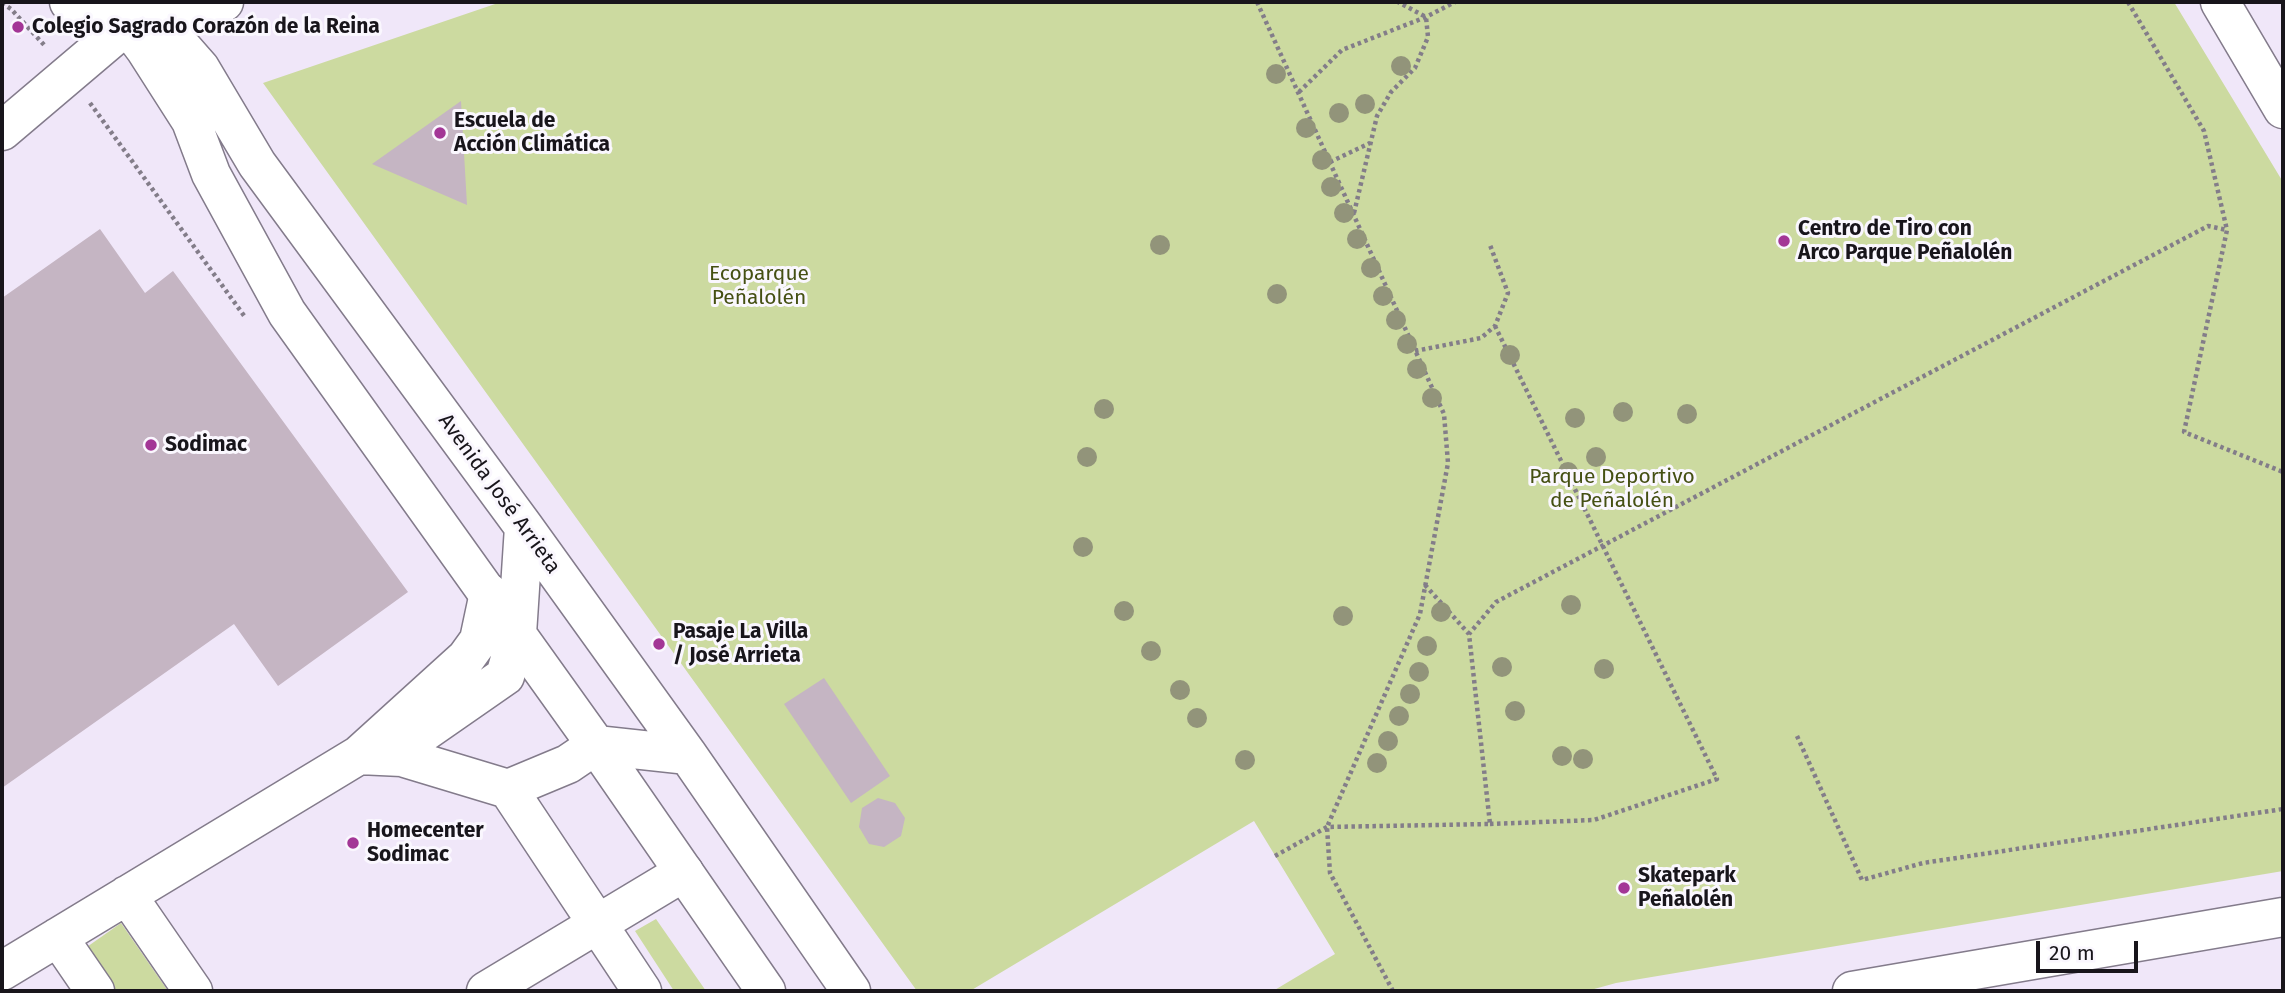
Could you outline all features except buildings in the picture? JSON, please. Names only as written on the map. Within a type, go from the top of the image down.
[{"type":"main road","points":[[69,2],[125,9]]},
{"type":"main road","points":[[2220,2],[2283,108]]},
{"type":"main road","points":[[2,131],[125,9]]},
{"type":"main road","points":[[125,9],[191,121],[211,174],[287,313],[489,593],[766,991]]},
{"type":"main road","name":"Avenida José Arrieta","points":[[125,9],[200,68],[257,164],[688,755],[851,991]]},
{"type":"main road","points":[[359,755],[423,733],[505,676],[517,634],[524,527]]},
{"type":"main road","points":[[2,971],[359,755],[466,658],[479,640],[489,593]]},
{"type":"main road","points":[[359,755],[402,757],[508,789],[568,764],[596,745],[688,755]]},
{"type":"main road","points":[[508,789],[642,991]]},
{"type":"main road","points":[[486,991],[684,872]]},
{"type":"main road","points":[[127,895],[192,991]]},
{"type":"main road","points":[[1852,991],[2283,917]]},
{"type":"main road","points":[[58,937],[95,991]]},
{"type":"path","points":[[1258,2],[1444,414],[1448,463],[1420,614],[1327,827],[1330,873],[1393,991]]},
{"type":"path","points":[[1398,2],[1426,16]]},
{"type":"path","points":[[1298,92],[1342,50],[1455,2]]},
{"type":"path","points":[[2127,2],[2204,131],[2227,230],[2184,432],[2283,472]]},
{"type":"path","points":[[1353,214],[1377,116],[1391,92],[1415,68],[1428,37],[1426,16]]},
{"type":"path","points":[[1330,162],[1370,142]]},
{"type":"path","points":[[1469,634],[1496,603],[1603,545],[2208,226],[2227,230]]},
{"type":"path","points":[[1415,351],[1481,338],[1495,326],[1508,293],[1490,246]]},
{"type":"path","points":[[1275,856],[1327,827],[1594,820],[1717,779],[1495,326]]},
{"type":"path","points":[[1425,585],[1469,634],[1490,824]]},
{"type":"path","points":[[1797,736],[1862,880],[1923,863],[2283,809]]},
{"type":"green space","name":"Parque Deportivo de Peñalolén","points":[[501,2],[2174,2],[2283,182],[2283,871],[1616,983],[1587,991],[1273,991],[1335,954],[1254,821],[970,991],[917,991],[263,83]]},
{"type":"green space","points":[[656,919],[706,991],[674,991],[635,931]]},
{"type":"green space","points":[[121,923],[168,991],[113,991],[84,949]]},
{"type":"place","name":"Colegio Sagrado Corazón de la Reina","points":[[18,27]]},
{"type":"place","name":"Escuela de Acción Climática","points":[[440,133]]},
{"type":"place","name":"Centro de Tiro con Arco Parque Peñalolén","points":[[1784,241]]},
{"type":"place","name":"Sodimac","points":[[151,445]]},
{"type":"place","name":"Pasaje La Villa / José Arrieta","points":[[659,644]]},
{"type":"place","name":"Homecenter Sodimac","points":[[353,843]]},
{"type":"place","name":"Skatepark Peñalolén","points":[[1624,888]]},
{"type":"park label","name":"Ecoparque Peñalolén","points":[[759,286]]}]
